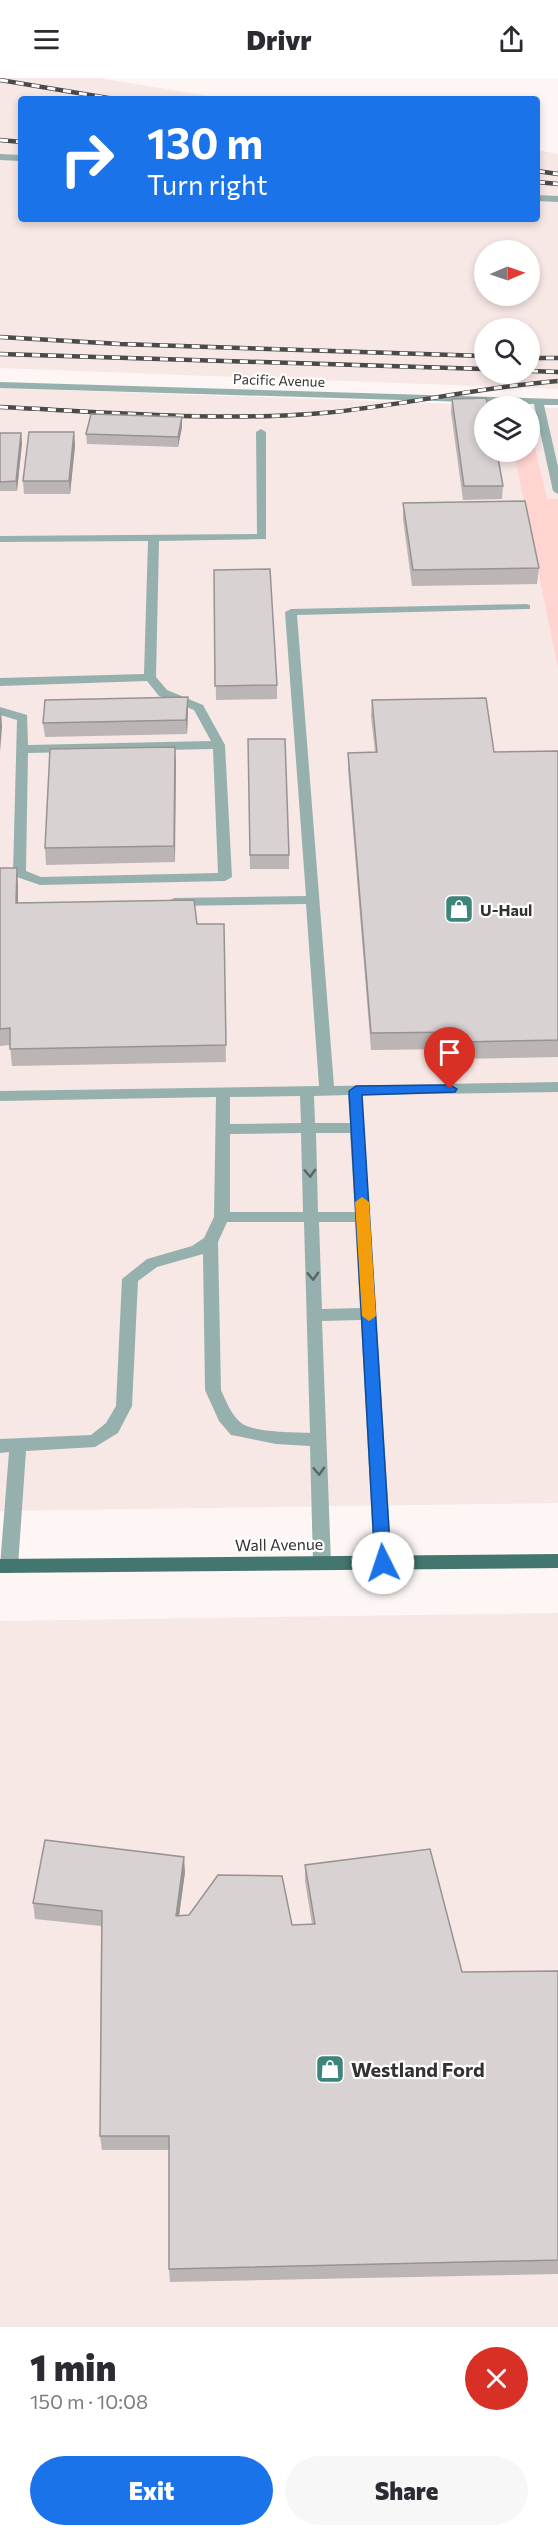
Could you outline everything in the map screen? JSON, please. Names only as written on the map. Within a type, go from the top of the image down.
[{"type":"main road","name":"Wall Avenue","points":[[4,1566],[558,1561]]},
{"type":"street","points":[[0,157],[18,158]]},
{"type":"street","points":[[540,198],[558,199]]},
{"type":"street","name":"Pacific Avenue","points":[[0,385],[474,399]]},
{"type":"street","name":"Pacific Avenue","points":[[540,401],[558,402]]},
{"type":"street","points":[[540,410],[558,491]]},
{"type":"street","points":[[0,539],[262,537],[261,432]]},
{"type":"street","points":[[0,711],[23,718],[19,873],[40,881],[225,877],[219,745],[200,708],[163,693],[150,677],[154,538]]},
{"type":"street","points":[[327,1091],[291,612],[526,607]]},
{"type":"street","points":[[0,682],[150,677]]},
{"type":"street","points":[[22,748],[219,745]]},
{"type":"street","points":[[155,902],[312,900]]},
{"type":"street","points":[[0,1096],[558,1087]]},
{"type":"street","points":[[356,1091],[383,1563]]},
{"type":"street","points":[[307,1092],[322,1563]]},
{"type":"street","points":[[223,1093],[222,1217],[210,1242],[213,1390],[225,1416],[237,1430],[276,1438],[319,1440]]},
{"type":"street","points":[[222,1129],[358,1128]]},
{"type":"street","points":[[222,1217],[363,1217]]},
{"type":"street","points":[[0,1446],[95,1441],[112,1428],[124,1406],[130,1279],[152,1263],[196,1250],[210,1242]]},
{"type":"street","points":[[314,1315],[369,1314]]},
{"type":"street","points":[[4,1566],[18,1445]]},
{"type":"shaded area","points":[[0,78],[99,78],[208,96],[18,96],[18,222],[540,222],[540,151],[558,154],[558,389],[0,368]]},
{"type":"shaded area","points":[[0,388],[474,404],[474,462],[540,462],[540,407],[558,408],[558,1503],[0,1511]]},
{"type":"shaded area","points":[[516,462],[538,462],[547,499],[558,499],[558,668]]},
{"type":"shaded area","points":[[558,1613],[558,2327],[0,2327],[0,1621]]},
{"type":"building","points":[[474,398],[474,462],[499,462],[503,486],[464,486],[452,399]]},
{"type":"building","points":[[91,414],[182,417],[178,437],[86,434]]},
{"type":"building","points":[[29,432],[74,432],[69,481],[23,481]]},
{"type":"building","points":[[0,433],[21,433],[16,481],[0,482]]},
{"type":"building","points":[[525,501],[539,568],[413,570],[403,503]]},
{"type":"building","points":[[270,569],[277,685],[215,686],[214,570]]},
{"type":"building","points":[[188,697],[186,720],[43,723],[45,700]]},
{"type":"building","name":"U-Haul","points":[[486,698],[494,752],[558,751],[558,1040],[459,1042],[458,1032],[371,1033],[348,753],[377,752],[372,700]]},
{"type":"building","points":[[248,739],[285,739],[289,855],[250,855]]},
{"type":"building","points":[[175,747],[174,846],[45,848],[50,749]]},
{"type":"building","points":[[0,868],[17,868],[16,903],[194,900],[197,924],[224,924],[226,1045],[10,1049],[10,1028],[0,1029]]},
{"type":"building","name":"Westland Ford","points":[[45,1840],[184,1857],[176,1916],[189,1915],[218,1875],[282,1876],[292,1925],[315,1924],[305,1865],[430,1849],[462,1972],[558,1971],[558,2260],[169,2269],[169,2136],[100,2136],[102,1911],[33,1903]]},
{"type":"railway","points":[[0,80],[96,96]]},
{"type":"railway","points":[[0,140],[18,142]]},
{"type":"railway","points":[[540,171],[558,174]]},
{"type":"railway","points":[[540,182],[558,184]]},
{"type":"railway","points":[[0,337],[120,344],[474,356]]},
{"type":"railway","points":[[0,354],[474,369]]},
{"type":"railway","points":[[540,358],[558,358]]},
{"type":"railway","points":[[540,371],[558,372]]},
{"type":"railway","points":[[0,407],[162,415],[283,416],[353,410],[558,381]]},
{"type":"slow traffic","points":[[362,1202],[369,1316]]},
{"type":"place","name":"U-Haul","points":[[459,909]]},
{"type":"place","name":"Westland Ford","points":[[330,2069]]},
{"type":"route","points":[[383,1563],[356,1091],[450,1089]]}]
